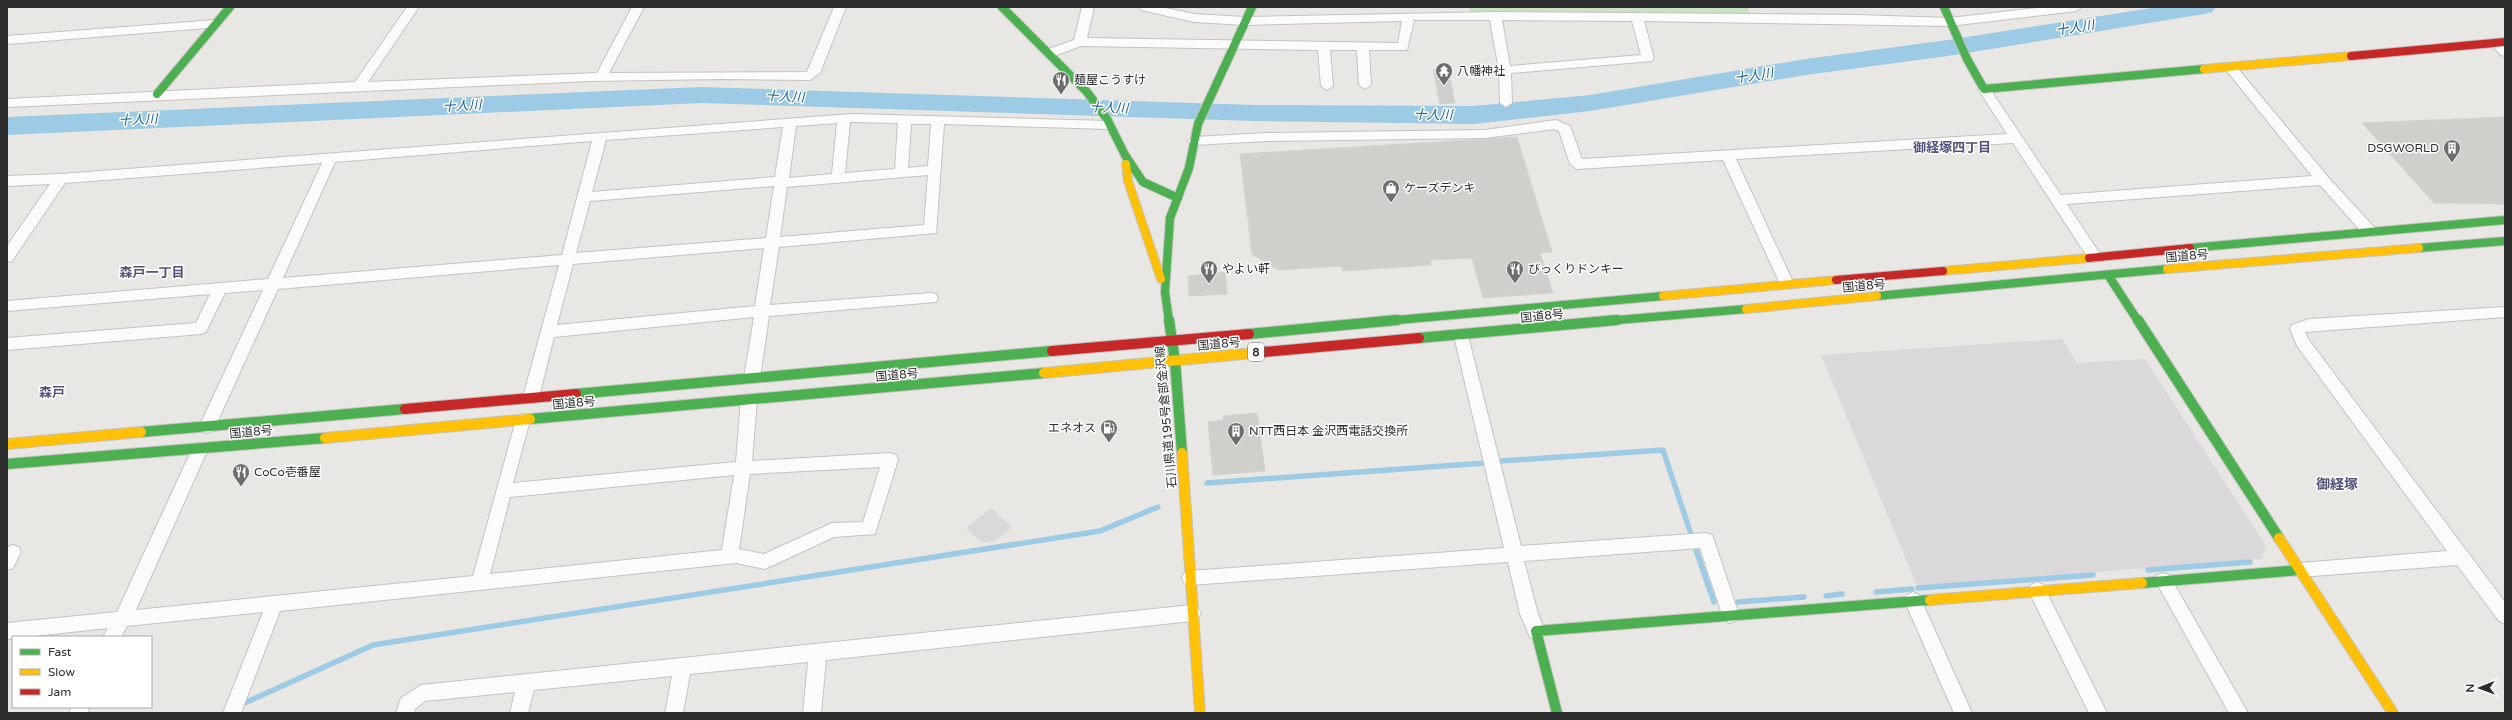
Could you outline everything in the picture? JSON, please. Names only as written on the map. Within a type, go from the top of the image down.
[{"type":"main road","points":[[157,94],[230,7]]},
{"type":"main road","points":[[1002,7],[1050,53],[1087,92],[1108,122],[1125,155],[1143,182],[1178,198]]},
{"type":"main road","points":[[1236,45],[1252,7]]},
{"type":"main road","points":[[1944,7],[1967,59],[1984,89],[2500,42]]},
{"type":"main road","name":"石川県道195号倉部金沢線","points":[[1200,713],[1175,361],[1165,292],[1167,238],[1170,218],[1189,168],[1198,124],[1208,100],[1236,45]]},
{"type":"main road","points":[[1125,155],[1128,181],[1165,292]]},
{"type":"main road","name":"国道8号","points":[[7,444],[2505,220]]},
{"type":"main road","name":"国道8号","points":[[7,464],[200,449],[1104,370],[1175,361],[1461,336],[1618,320],[2108,275],[2505,241]]},
{"type":"main road","points":[[2108,275],[2393,713]]},
{"type":"main road","points":[[1557,713],[1536,631],[2300,570]]},
{"type":"street","points":[[359,86],[413,7]]},
{"type":"street","points":[[601,77],[638,7]]},
{"type":"street","points":[[7,102],[157,94],[716,73],[810,76],[814,73],[840,7]]},
{"type":"street","points":[[1080,42],[1088,7]]},
{"type":"street","points":[[1145,7],[1202,13],[1246,21],[1409,17],[1427,11],[1495,16],[1637,17],[1762,12],[1857,19],[1950,22],[2045,9],[2076,7]]},
{"type":"street","points":[[1852,7],[1857,19]]},
{"type":"street","points":[[1495,16],[1505,70],[1506,103]]},
{"type":"street","points":[[1050,53],[1080,42],[1403,47],[1409,17]]},
{"type":"street","points":[[1505,70],[1648,58],[1637,17]]},
{"type":"street","points":[[7,40],[215,24]]},
{"type":"street","points":[[2500,42],[2505,52]]},
{"type":"street","points":[[1324,46],[1327,86]]},
{"type":"street","points":[[1363,46],[1365,85]]},
{"type":"street","points":[[2230,67],[2323,180],[2370,232]]},
{"type":"street","points":[[1984,89],[2095,257]]},
{"type":"street","points":[[7,181],[61,179],[331,157],[844,119],[1108,122]]},
{"type":"street","points":[[838,178],[844,119]]},
{"type":"street","points":[[901,173],[905,119]]},
{"type":"street","points":[[7,306],[274,285],[931,228],[938,120]]},
{"type":"street","points":[[752,378],[790,123]]},
{"type":"street","points":[[1194,141],[1485,134],[1556,124],[1565,129],[1577,164],[2016,138]]},
{"type":"street","points":[[531,398],[600,137]]},
{"type":"street","points":[[1727,156],[1787,284]]},
{"type":"street","points":[[207,427],[274,285],[331,157]]},
{"type":"street","points":[[584,197],[935,170]]},
{"type":"street","points":[[7,257],[61,179]]},
{"type":"street","points":[[2057,200],[2323,180]]},
{"type":"street","points":[[7,344],[201,328],[220,289]]},
{"type":"street","points":[[548,332],[763,311],[931,298]]},
{"type":"street","points":[[2505,312],[2309,325],[2297,329],[2302,342],[2505,616]]},
{"type":"street","points":[[1461,336],[1515,554],[1528,614],[1536,631]]},
{"type":"street","points":[[729,557],[743,468],[749,400]]},
{"type":"street","points":[[479,584],[522,420]]},
{"type":"street","points":[[113,636],[122,619],[200,449]]},
{"type":"street","points":[[7,631],[479,584],[736,556],[764,562],[832,530],[869,529],[890,460],[743,468],[504,491]]},
{"type":"street","points":[[1190,578],[1706,540],[1730,615]]},
{"type":"street","points":[[2300,570],[2461,557]]},
{"type":"street","points":[[2163,580],[2239,713]]},
{"type":"street","points":[[2037,590],[2098,713]]},
{"type":"street","points":[[1913,600],[1963,713]]},
{"type":"street","points":[[234,706],[274,605]]},
{"type":"street","points":[[405,713],[407,704],[421,693],[1192,613]]},
{"type":"street","points":[[812,713],[818,653]]},
{"type":"street","points":[[674,713],[683,666]]},
{"type":"street","points":[[519,713],[527,682]]},
{"type":"shaded area","points":[[2062,339],[2077,363],[2145,359],[2266,546],[2261,559],[1917,586],[1821,355]]},
{"type":"shaded area","points":[[991,508],[1012,527],[995,541],[982,543],[966,528]]},
{"type":"green space","points":[[1469,7],[1748,7],[1750,13],[1470,13]]},
{"type":"building","name":"八幡神社","points":[[1448,69],[1455,103],[1440,104],[1433,70]]},
{"type":"building","name":"DSGWORLD","points":[[2505,117],[2505,204],[2434,203],[2362,123]]},
{"type":"building","name":"ケーズデンキ","points":[[1517,137],[1552,252],[1540,253],[1553,293],[1483,298],[1472,258],[1430,260],[1431,265],[1343,271],[1342,266],[1278,270],[1252,254],[1240,154]]},
{"type":"building","points":[[1225,272],[1227,294],[1189,296],[1188,276]]},
{"type":"building","name":"NTT西日本 金沢西電話交換所","points":[[1256,413],[1258,418],[1265,471],[1213,475],[1208,422],[1224,420],[1223,416]]},
{"type":"waterway","name":"十人川","points":[[7,126],[702,95],[1254,113],[1474,115],[1590,103],[1806,67],[1948,48],[2204,7]]},
{"type":"waterway","points":[[1501,461],[1663,450],[1691,534]]},
{"type":"waterway","points":[[1207,483],[1485,463]]},
{"type":"waterway","points":[[240,705],[373,645],[1100,531],[1158,507]]},
{"type":"waterway","points":[[1696,550],[1714,602]]},
{"type":"waterway","points":[[2148,570],[2250,562]]},
{"type":"waterway","points":[[1918,588],[2093,575]]},
{"type":"waterway","points":[[1876,592],[1912,589]]},
{"type":"waterway","points":[[1826,596],[1842,594]]},
{"type":"waterway","points":[[1738,602],[1804,597]]},
{"type":"traffic: fast","points":[[157,94],[230,7]]},
{"type":"traffic: fast","points":[[1002,7],[1087,92],[1107,119],[1125,155],[1143,182],[1178,198]]},
{"type":"traffic: fast","points":[[1182,453],[1175,361],[1165,292],[1170,218],[1189,168],[1198,124],[1252,7]]},
{"type":"traffic: fast","points":[[1944,7],[1967,59],[1984,89],[2204,69]]},
{"type":"traffic: fast","points":[[2190,248],[2505,220]]},
{"type":"traffic: fast","points":[[2419,248],[2505,241]]},
{"type":"traffic: fast","points":[[1877,296],[2167,269]]},
{"type":"traffic: fast","points":[[2108,275],[2279,538]]},
{"type":"traffic: fast","points":[[1249,334],[1663,296]]},
{"type":"traffic: fast","points":[[1419,338],[1746,309]]},
{"type":"traffic: fast","points":[[576,394],[1052,351]]},
{"type":"traffic: fast","points":[[530,419],[1044,373]]},
{"type":"traffic: fast","points":[[141,432],[405,409]]},
{"type":"traffic: fast","points":[[7,464],[325,438]]},
{"type":"traffic: fast","points":[[2142,583],[2300,570]]},
{"type":"traffic: fast","points":[[1557,713],[1536,631],[1930,600]]},
{"type":"traffic: slow","points":[[2204,69],[2351,56]]},
{"type":"traffic: slow","points":[[1126,164],[1128,181],[1161,279]]},
{"type":"traffic: slow","points":[[2167,269],[2419,248]]},
{"type":"traffic: slow","points":[[1943,271],[2089,258]]},
{"type":"traffic: slow","points":[[1663,296],[1836,280]]},
{"type":"traffic: slow","points":[[1746,309],[1877,296]]},
{"type":"traffic: slow","points":[[1044,373],[1264,352]]},
{"type":"traffic: slow","points":[[325,438],[530,419]]},
{"type":"traffic: slow","points":[[7,444],[141,432]]},
{"type":"traffic: slow","points":[[1182,453],[1200,713]]},
{"type":"traffic: slow","points":[[2279,538],[2393,713]]},
{"type":"traffic: slow","points":[[1930,600],[2142,583]]},
{"type":"traffic: jam","points":[[2351,56],[2505,42]]},
{"type":"traffic: jam","points":[[2089,258],[2190,248]]},
{"type":"traffic: jam","points":[[1836,280],[1943,271]]},
{"type":"traffic: jam","points":[[1052,351],[1249,334]]},
{"type":"traffic: jam","points":[[1264,352],[1419,338]]},
{"type":"traffic: jam","points":[[405,409],[576,394]]},
{"type":"place","name":"八幡神社","points":[[1444,86]]},
{"type":"place","name":"麺屋こうすけ","points":[[1061,95]]},
{"type":"place","name":"DSGWORLD","points":[[2452,163]]},
{"type":"place","name":"ケーズデンキ","points":[[1391,203]]},
{"type":"place","name":"やよい軒","points":[[1209,284]]},
{"type":"place","name":"びっくりドンキー","points":[[1515,284]]},
{"type":"place","name":"エネオス","points":[[1109,443]]},
{"type":"place","name":"NTT西日本 金沢西電話交換所","points":[[1236,446]]},
{"type":"place","name":"CoCo壱番屋","points":[[241,487]]},
{"type":"district","name":"御経塚四丁目","points":[[1952,148]]},
{"type":"district","name":"森戸一丁目","points":[[152,273]]},
{"type":"district","name":"森戸","points":[[52,393]]},
{"type":"district","name":"御経塚","points":[[2337,484]]}]
